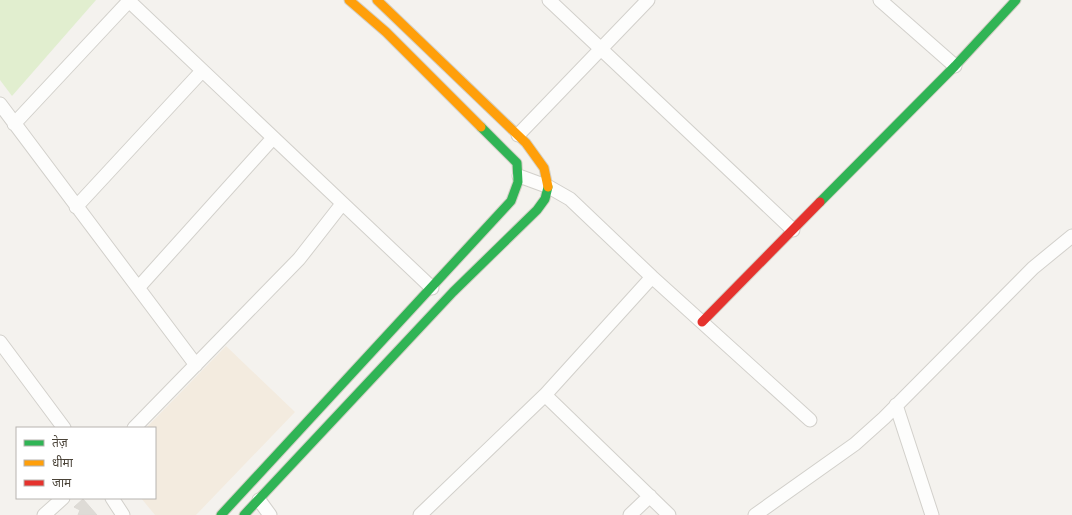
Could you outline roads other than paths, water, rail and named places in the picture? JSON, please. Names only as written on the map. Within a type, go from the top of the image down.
[{"type":"street","points":[[221,515],[432,288],[511,200],[520,176],[517,162],[495,139],[386,32],[349,0]]},
{"type":"street","points":[[244,515],[453,292],[544,203],[549,187],[544,169],[518,135],[377,0]]},
{"type":"street","points":[[549,0],[793,230]]},
{"type":"street","points":[[518,135],[648,0]]},
{"type":"street","points":[[880,0],[955,66]]},
{"type":"street","points":[[702,322],[955,66],[1016,0]]},
{"type":"street","points":[[14,124],[128,1],[432,288]]},
{"type":"street","points":[[76,206],[202,71]]},
{"type":"street","points":[[0,104],[196,365]]},
{"type":"street","points":[[138,288],[273,138]]},
{"type":"street","points":[[520,176],[549,187],[570,199],[652,277],[810,420]]},
{"type":"street","points":[[135,427],[299,259],[342,204]]},
{"type":"street","points":[[755,515],[855,444],[1028,273],[1072,236]]},
{"type":"street","points":[[420,515],[545,395],[652,277]]},
{"type":"street","points":[[0,342],[63,427]]},
{"type":"street","points":[[545,395],[669,515]]},
{"type":"street","points":[[896,405],[932,515]]},
{"type":"street","points":[[630,515],[650,496]]},
{"type":"street","points":[[44,515],[62,499]]},
{"type":"street","points":[[113,499],[124,515]]},
{"type":"street","points":[[259,500],[270,515]]}]
